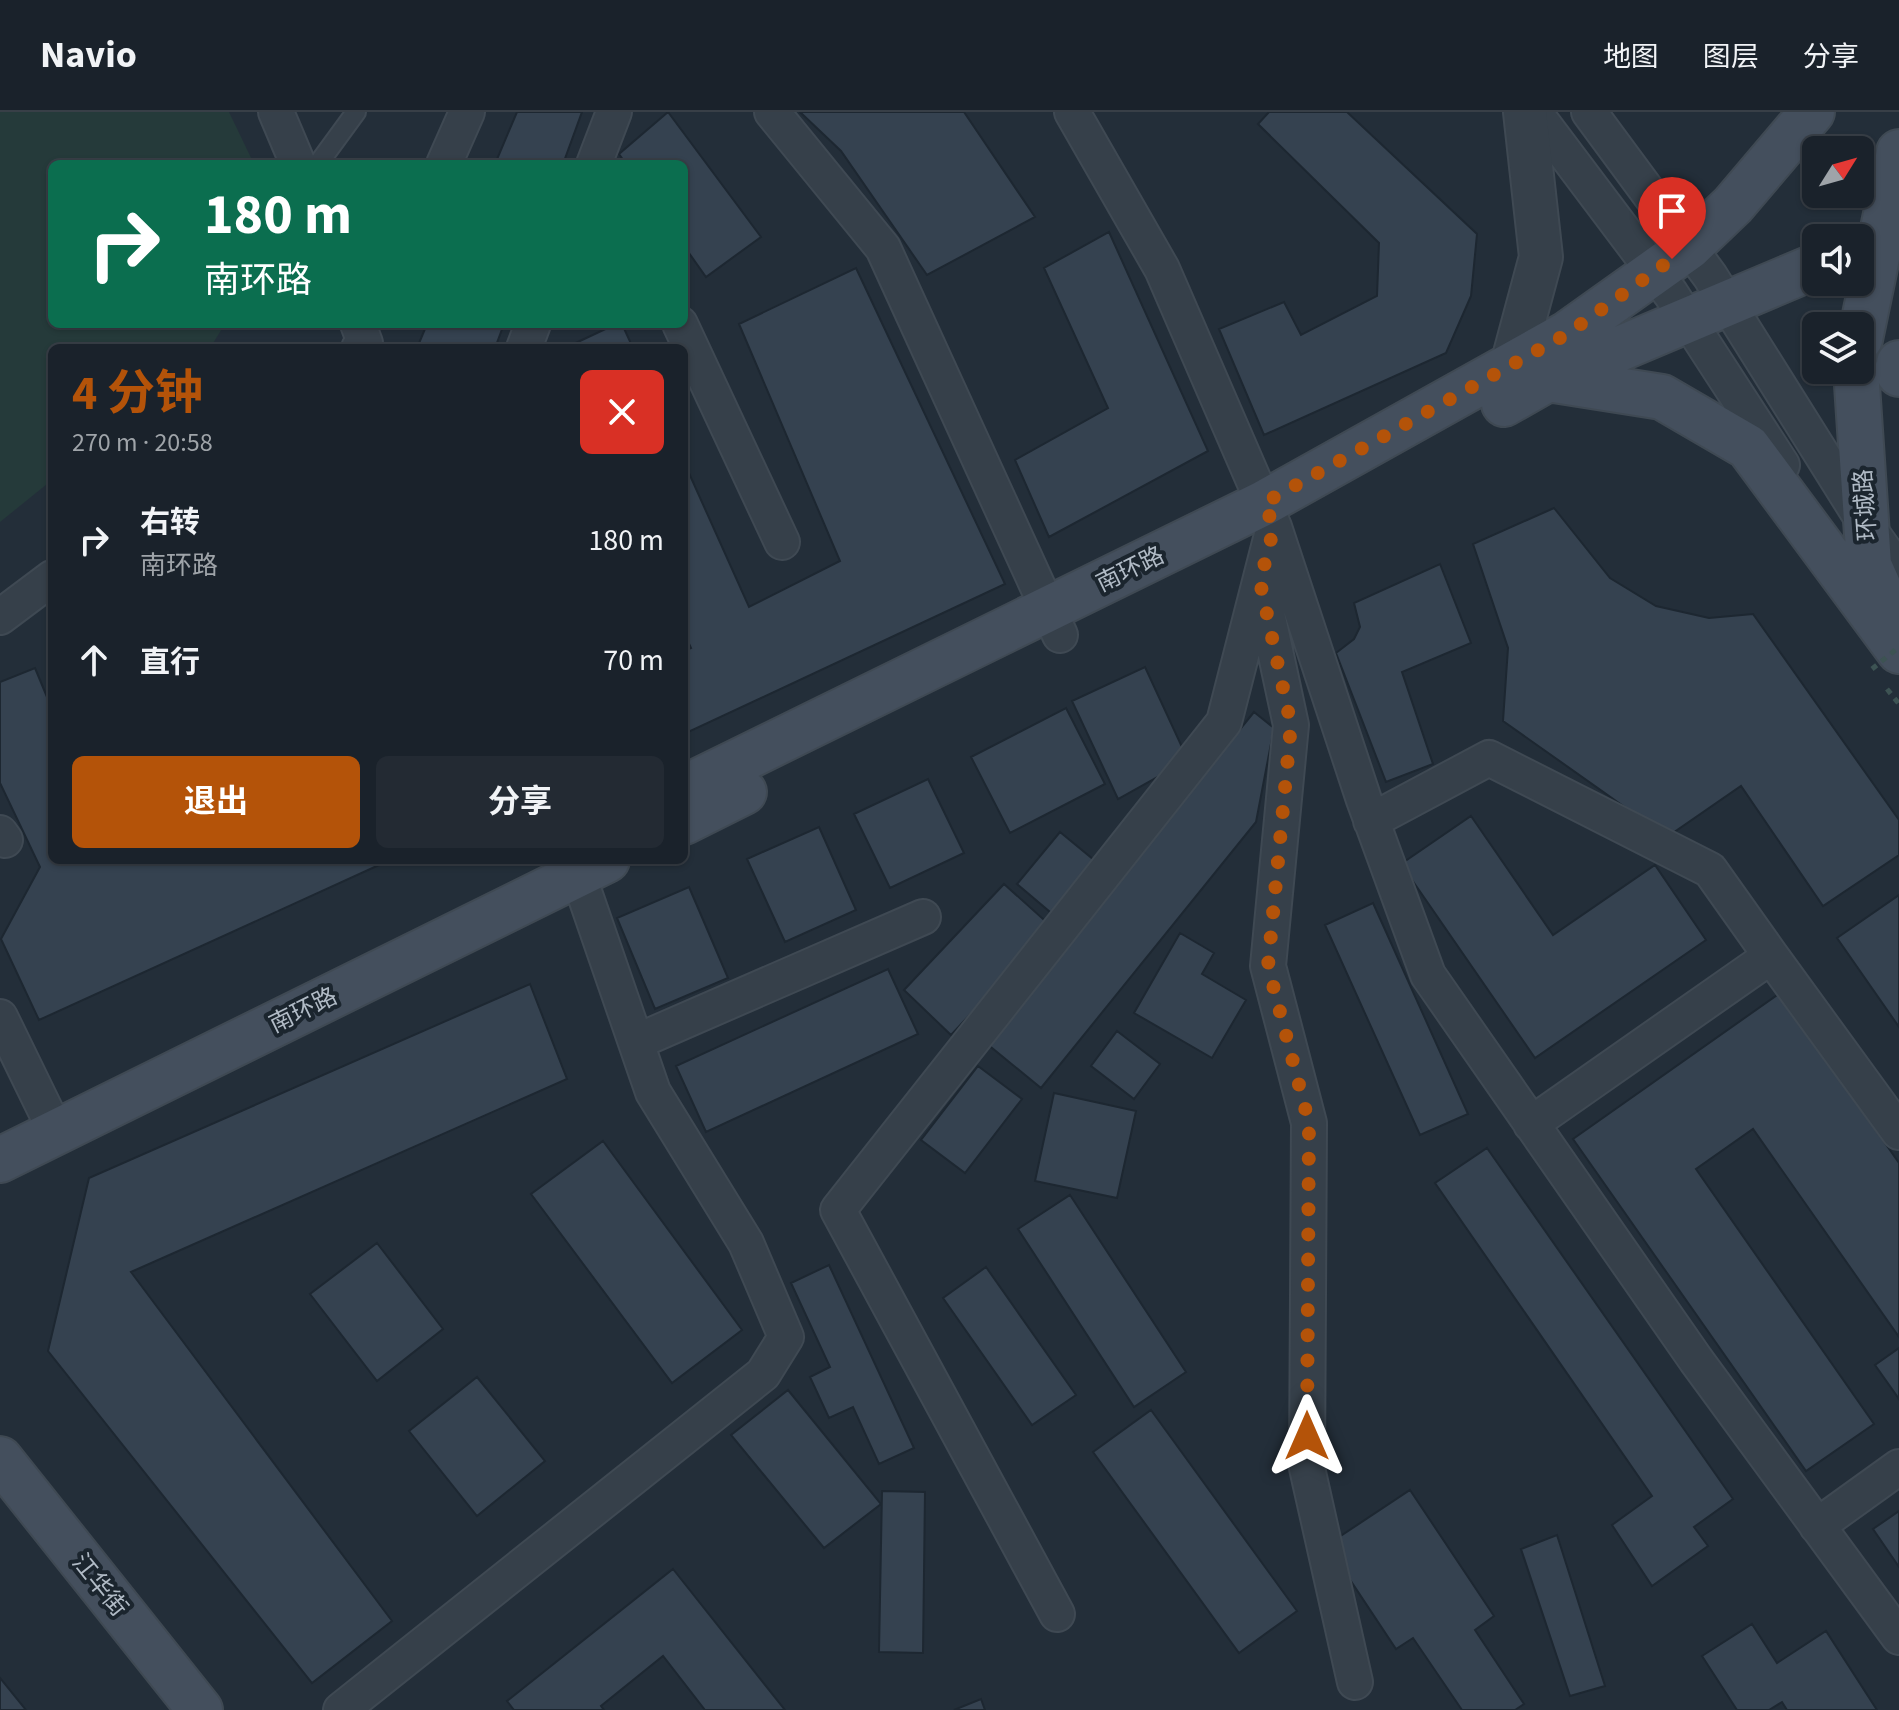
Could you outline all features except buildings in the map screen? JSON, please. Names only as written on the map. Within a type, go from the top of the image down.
[{"type":"main road","name":"南环路","points":[[688,820],[1055,622],[1269,515],[1530,372],[1567,334],[1672,260],[1733,205],[1812,112]]},
{"type":"main road","points":[[1865,312],[1899,152]]},
{"type":"main road","points":[[1530,372],[1708,312],[1802,272]]},
{"type":"main road","points":[[1899,363],[1899,374]]},
{"type":"main road","points":[[1530,372],[1662,397],[1748,447],[1892,654]]},
{"type":"main road","name":"环城路","points":[[1857,384],[1869,565],[1899,634]]},
{"type":"main road","name":"南环路","points":[[688,786],[1055,622]]},
{"type":"main road","name":"南环路","points":[[0,1160],[51,1120],[531,864]]},
{"type":"main road","name":"南环路","points":[[0,1131],[51,1120],[586,865]]},
{"type":"main road","name":"江华街","points":[[0,1459],[200,1710]]},
{"type":"street","points":[[276,112],[296,160]]},
{"type":"street","points":[[446,160],[467,112]]},
{"type":"street","points":[[596,160],[614,112]]},
{"type":"street","points":[[772,112],[883,248],[1055,622]]},
{"type":"street","points":[[1072,112],[1162,269],[1269,515],[1371,821],[1428,975],[1696,1360],[1899,1637]]},
{"type":"street","points":[[1525,112],[1541,257],[1530,372]]},
{"type":"street","points":[[1534,112],[1672,260]]},
{"type":"street","points":[[1589,112],[1672,260],[1899,571]]},
{"type":"street","points":[[1708,312],[1892,654]]},
{"type":"street","points":[[682,328],[782,542]]},
{"type":"street","points":[[1057,1614],[838,1210],[1224,722],[1260,582],[1269,515]]},
{"type":"street","points":[[0,617],[48,581]]},
{"type":"street","points":[[1260,582],[1291,725],[1268,966],[1309,1123],[1307,1468],[1355,1682]]},
{"type":"street","points":[[1371,821],[1489,758],[1710,870],[1899,1132]]},
{"type":"street","points":[[341,1710],[763,1374],[786,1337],[746,1243],[653,1092],[586,865]]},
{"type":"street","points":[[636,1042],[923,917]]},
{"type":"street","points":[[1531,1124],[1771,956]]},
{"type":"street","points":[[0,1017],[51,1120]]},
{"type":"street","points":[[1817,1526],[1899,1467]]},
{"type":"lane","points":[[321,160],[356,112]]},
{"type":"green space","points":[[0,112],[229,112],[252,160],[48,160],[48,328],[222,328],[212,344],[48,344],[48,483],[0,522]]},
{"type":"route","points":[[1307,1436],[1309,1123],[1268,966],[1291,725],[1260,582],[1274,527],[1264,503],[1567,334],[1672,259]]}]
